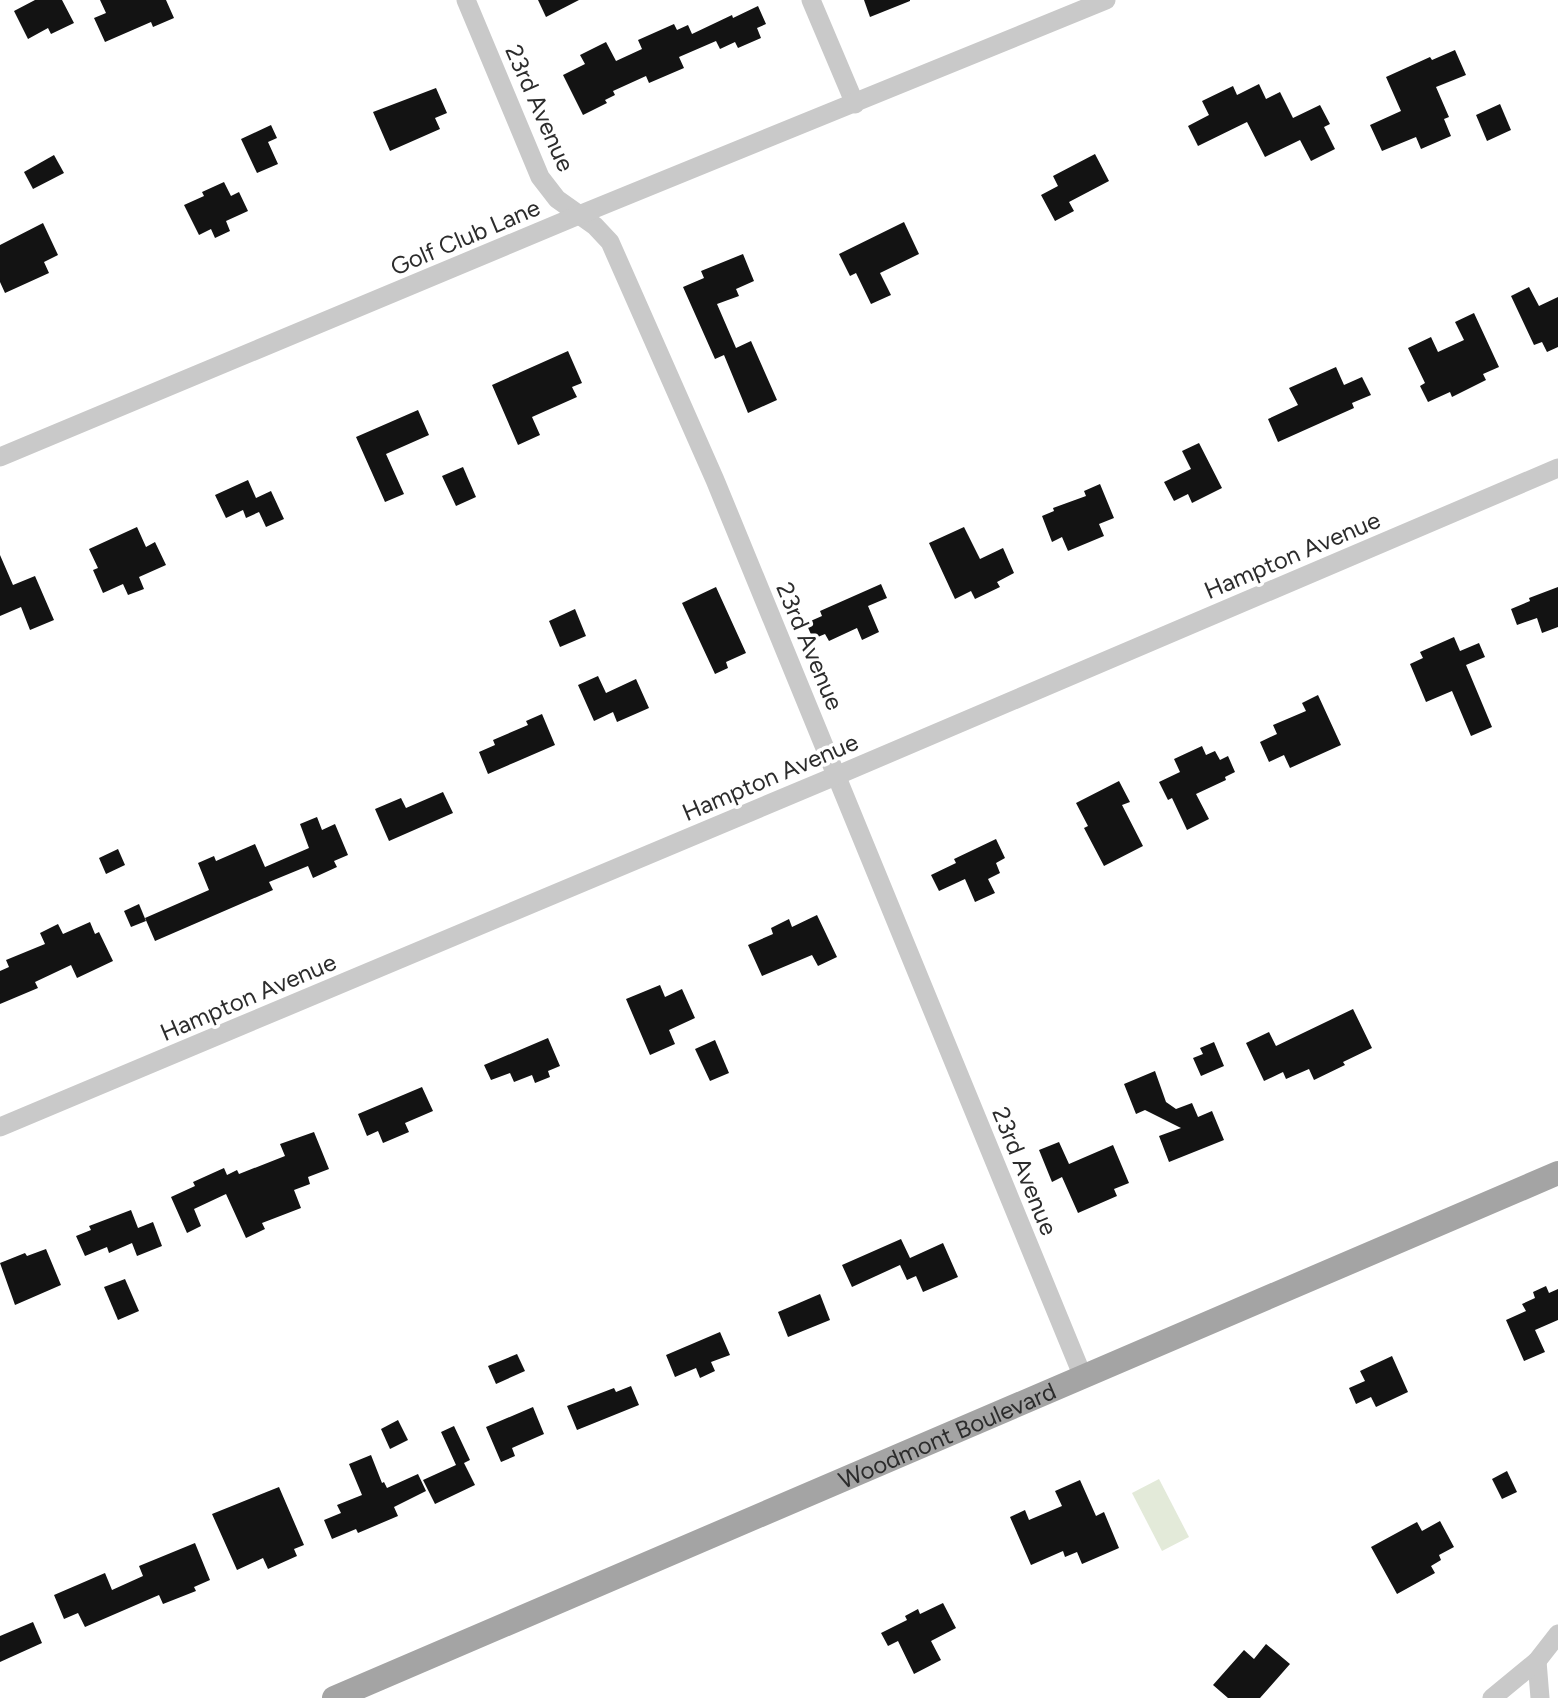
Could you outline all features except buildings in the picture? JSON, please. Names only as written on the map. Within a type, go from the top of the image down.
[{"type":"main road","name":"Woodmont Boulevard","points":[[334,1698],[1558,1173]]},
{"type":"street","name":"23rd Avenue","points":[[466,0],[540,177],[556,199],[595,226],[610,242],[715,480],[838,775],[1083,1377]]},
{"type":"street","points":[[811,0],[855,104]]},
{"type":"street","name":"Golf Club Lane","points":[[0,457],[579,215],[1106,0]]},
{"type":"street","name":"Hampton Avenue","points":[[0,1127],[838,775],[1558,468]]},
{"type":"street","points":[[1492,1698],[1537,1661],[1558,1634]]},
{"type":"street","points":[[1537,1661],[1540,1698]]},
{"type":"green space","points":[[1159,1479],[1189,1537],[1162,1551],[1132,1493]]}]
